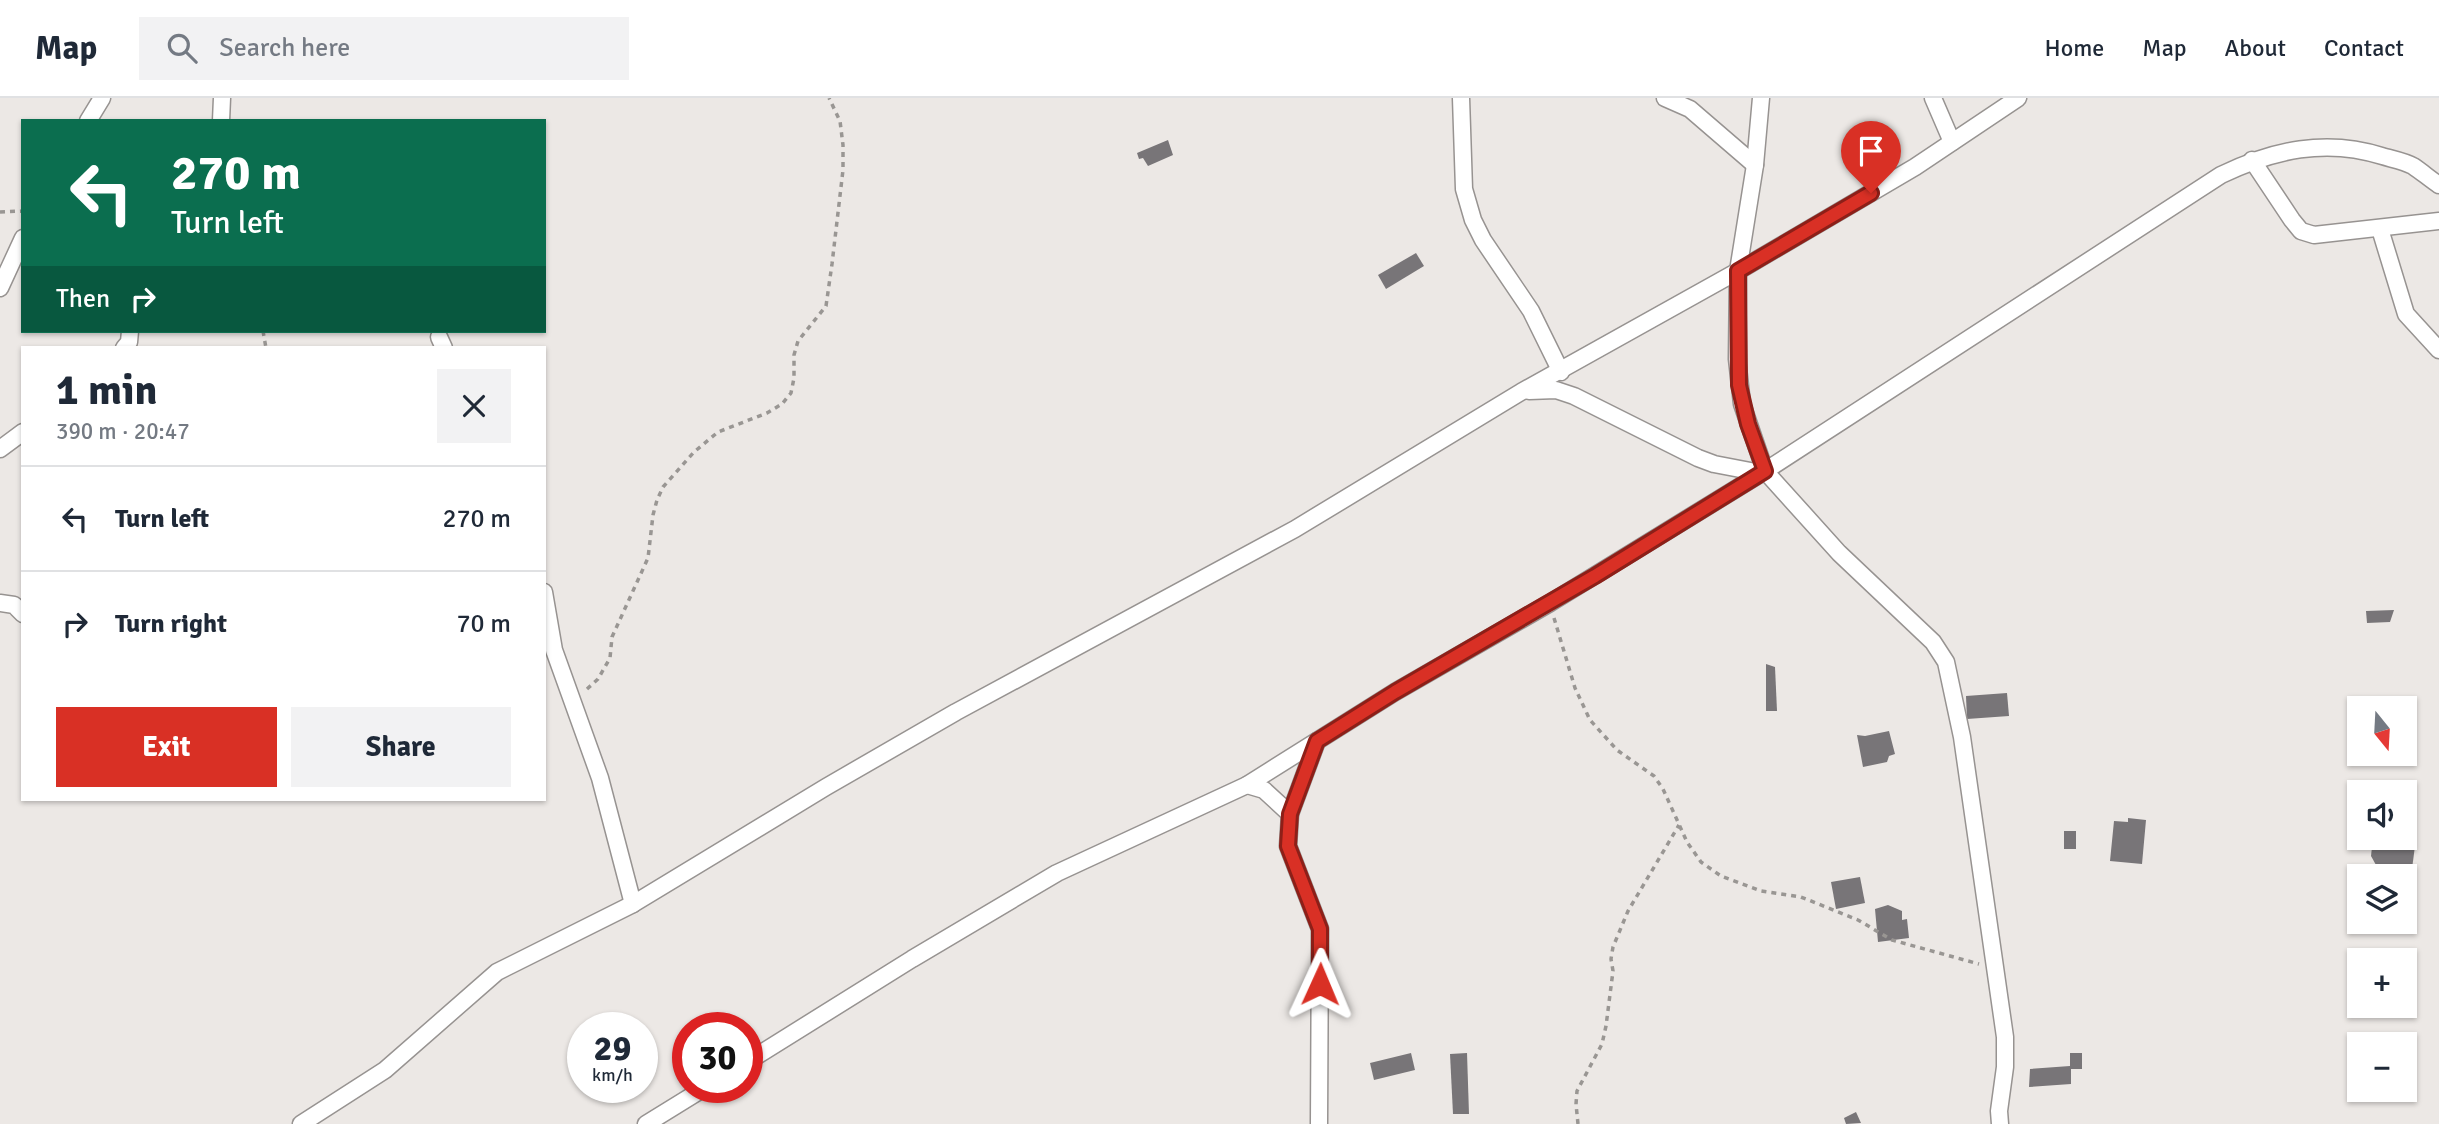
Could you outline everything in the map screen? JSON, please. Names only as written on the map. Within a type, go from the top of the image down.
[{"type":"street","points":[[89,119],[102,98]]},
{"type":"street","points":[[220,119],[222,98]]},
{"type":"street","points":[[1461,98],[1464,189],[1473,220],[1483,240],[1531,311],[1561,372]]},
{"type":"street","points":[[1665,98],[1689,109],[1755,165]]},
{"type":"street","points":[[1761,98],[1755,165],[1738,271],[1739,385],[1748,424],[1763,472],[1839,553],[1933,642],[1946,662],[1962,737],[2005,1037],[2006,1066],[1998,1111],[2000,1124]]},
{"type":"street","points":[[1933,98],[1952,142]]},
{"type":"street","points":[[301,1124],[385,1070],[497,972],[633,904],[956,712],[1295,529],[1521,392],[1738,271],[1915,167],[2018,98]]},
{"type":"street","points":[[763,1052],[1056,873],[1247,785],[1395,692],[1550,603],[1763,472],[2221,175],[2252,160],[2281,151],[2310,147],[2359,148],[2411,164],[2439,185]]},
{"type":"street","points":[[2252,160],[2301,231],[2314,235],[2439,221]]},
{"type":"street","points":[[2380,229],[2406,314],[2439,350]]},
{"type":"street","points":[[0,288],[21,242]]},
{"type":"street","points":[[1521,392],[1556,390],[1574,396],[1698,458],[1714,464],[1763,472]]},
{"type":"street","points":[[0,449],[21,433]]},
{"type":"street","points":[[0,603],[14,606],[21,612]]},
{"type":"street","points":[[546,604],[554,650],[600,778],[633,904]]},
{"type":"street","points":[[1317,741],[1290,814],[1288,846],[1320,929],[1319,1124]]},
{"type":"street","points":[[1247,785],[1264,790],[1290,814]]},
{"type":"street","points":[[646,1124],[680,1103]]},
{"type":"path","points":[[572,702],[598,679],[610,659],[612,637],[648,558],[653,515],[663,487],[694,452],[718,432],[767,413],[782,404],[792,393],[794,355],[798,341],[826,306],[832,264],[843,170],[843,145],[840,121],[829,98]]},
{"type":"path","points":[[0,212],[21,211]]},
{"type":"path","points":[[1550,603],[1575,688],[1590,720],[1617,750],[1654,776],[1701,862],[1721,876],[1761,891],[1801,897],[1857,920],[1892,940],[1940,955],[1995,967]]},
{"type":"path","points":[[1578,1124],[1577,1091],[1602,1044],[1606,1026],[1613,971],[1613,947],[1628,911],[1679,825]]},
{"type":"building","points":[[1168,140],[1173,155],[1148,166],[1143,158],[1139,159],[1137,153]]},
{"type":"building","points":[[1416,253],[1424,266],[1386,289],[1378,275]]},
{"type":"building","points":[[2394,610],[2390,622],[2367,623],[2366,611]]},
{"type":"building","points":[[1766,664],[1775,667],[1777,711],[1766,711]]},
{"type":"building","points":[[2007,693],[2009,716],[1967,719],[1966,696]]},
{"type":"building","points":[[1889,731],[1895,754],[1889,756],[1887,762],[1863,767],[1857,735]]},
{"type":"building","points":[[2128,818],[2146,820],[2142,864],[2110,861],[2114,821],[2128,822]]},
{"type":"building","points":[[2064,831],[2076,831],[2076,849],[2064,849]]},
{"type":"building","points":[[2372,850],[2414,850],[2413,864],[2375,864],[2371,856]]},
{"type":"building","points":[[1860,877],[1865,903],[1836,909],[1831,882]]},
{"type":"building","points":[[1888,905],[1902,911],[1902,920],[1907,919],[1909,938],[1878,942],[1875,909]]},
{"type":"building","points":[[1411,1053],[1415,1070],[1374,1080],[1370,1063]]},
{"type":"building","points":[[1467,1053],[1469,1114],[1453,1114],[1450,1054]]},
{"type":"building","points":[[2070,1053],[2082,1053],[2082,1069],[2071,1069],[2071,1084],[2029,1087],[2030,1069],[2070,1066]]},
{"type":"building","points":[[1856,1112],[1861,1123],[1846,1124],[1844,1118]]},
{"type":"route","points":[[1320,984],[1320,929],[1288,846],[1290,814],[1317,741],[1395,692],[1595,576],[1765,471],[1748,424],[1739,385],[1738,271],[1871,193]]}]
